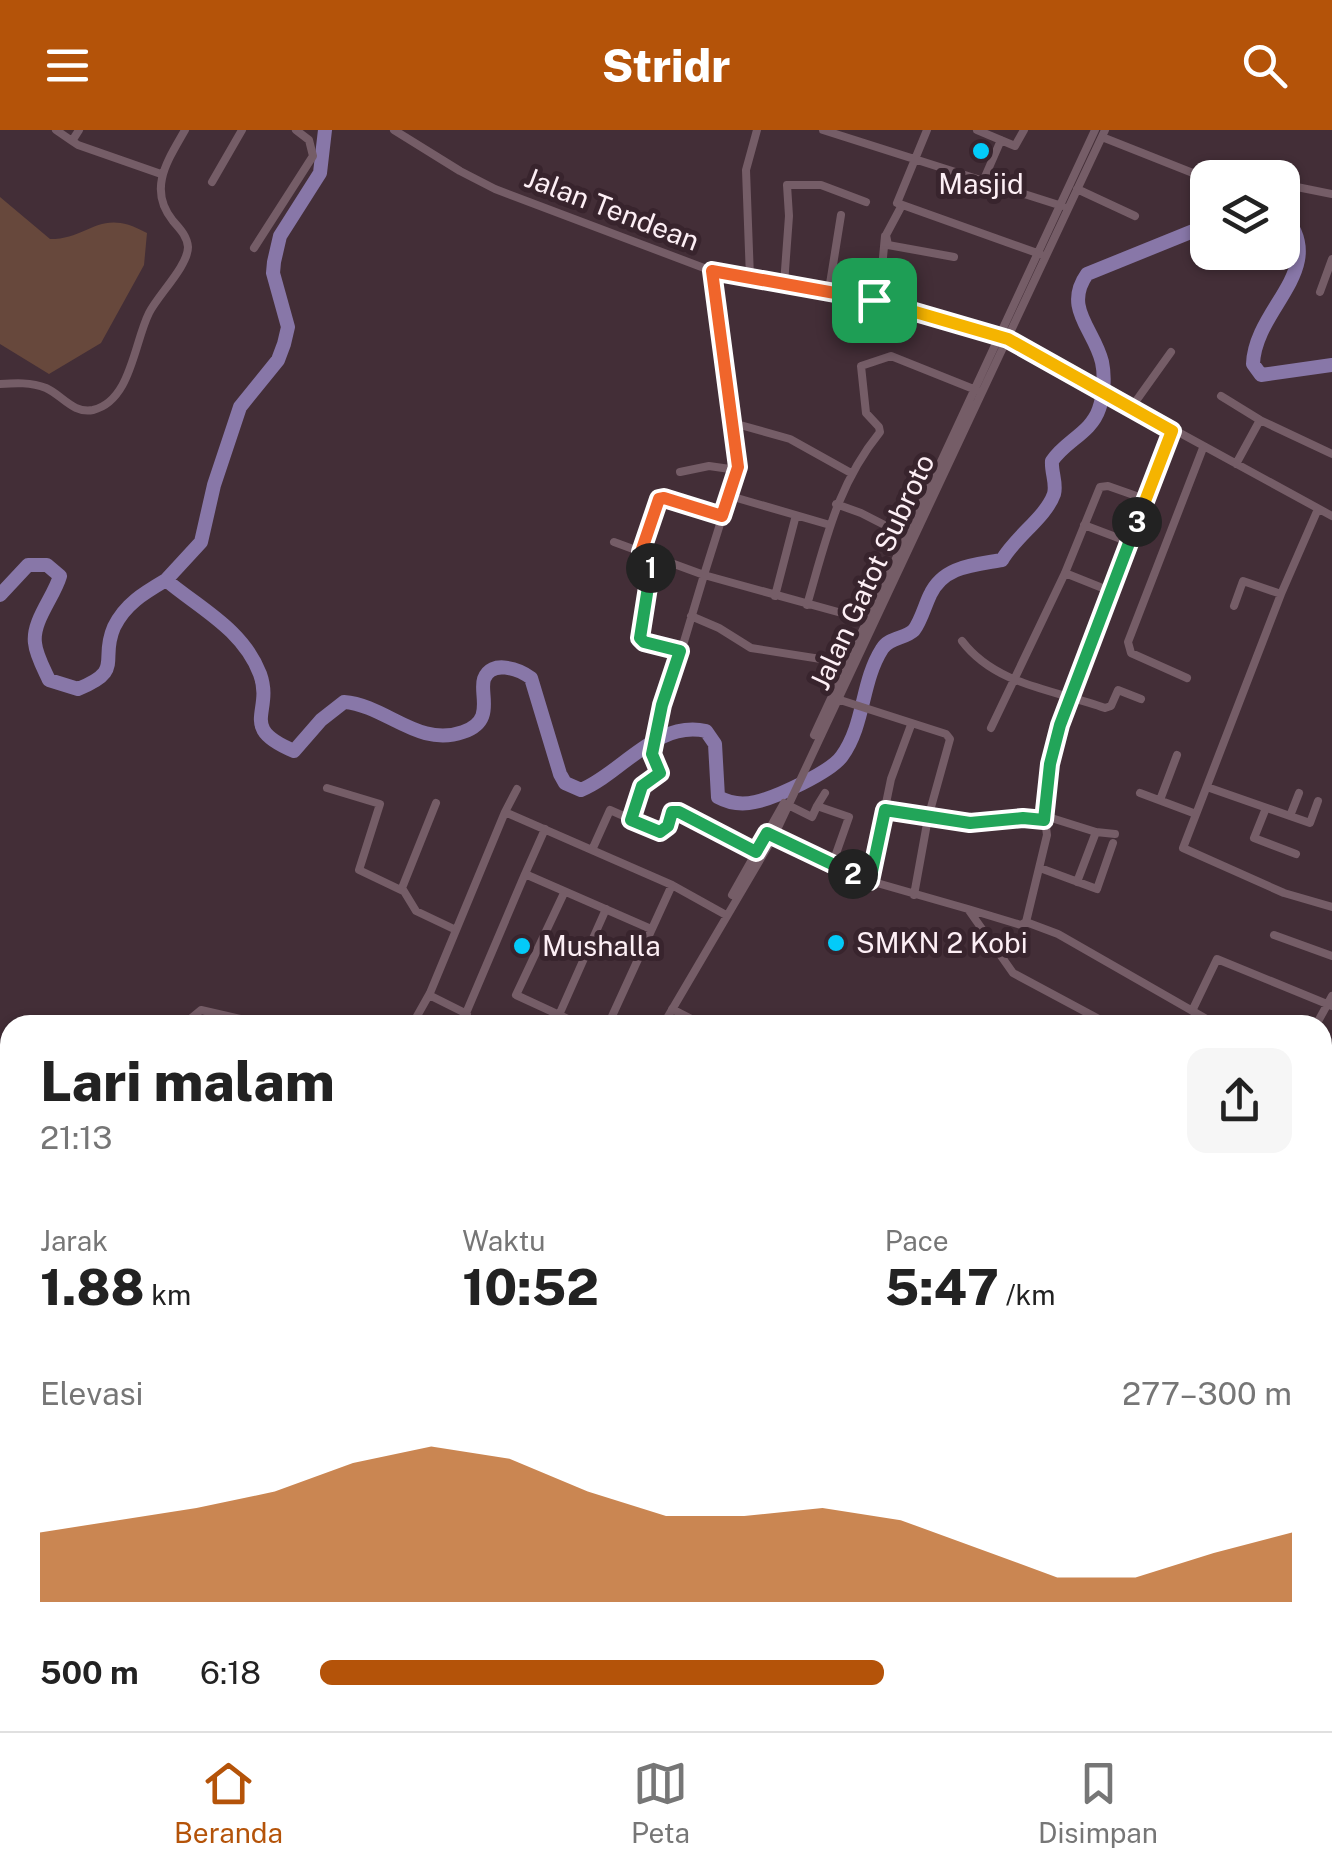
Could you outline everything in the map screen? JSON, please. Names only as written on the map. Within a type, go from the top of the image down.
[{"type":"street","points":[[56,130],[115,160],[161,174]]},
{"type":"street","points":[[72,141],[79,130]]},
{"type":"street","points":[[0,384],[40,386],[82,411],[98,408],[115,396],[151,309],[187,253],[185,237],[163,208],[161,174],[185,130]]},
{"type":"street","points":[[212,182],[242,130]]},
{"type":"street","points":[[254,248],[313,156],[309,140],[296,130]]},
{"type":"street","name":"Jalan Tendean","points":[[394,130],[495,189],[712,271],[874,300],[1005,338],[1332,516]]},
{"type":"street","points":[[750,278],[746,170],[757,130]]},
{"type":"street","points":[[823,130],[1065,207]]},
{"type":"street","points":[[927,130],[897,203],[1042,255]]},
{"type":"street","points":[[977,130],[1017,145],[1024,130]]},
{"type":"street","points":[[1101,132],[1190,171]]},
{"type":"street","name":"Jalan Gatot Subroto","points":[[1065,207],[1078,190],[1101,132]]},
{"type":"street","name":"Jalan Gatot Subroto","points":[[666,1015],[787,802],[846,663],[1101,132]]},
{"type":"street","points":[[984,179],[1001,140]]},
{"type":"street","points":[[784,284],[787,185],[821,185],[866,202]]},
{"type":"street","points":[[1300,188],[1332,194]]},
{"type":"street","points":[[1078,190],[1135,216]]},
{"type":"street","points":[[874,300],[886,235],[902,205]]},
{"type":"street","points":[[829,290],[841,215]]},
{"type":"street","points":[[886,235],[890,246],[954,257]]},
{"type":"street","points":[[1320,292],[1332,259]]},
{"type":"street","points":[[631,820],[642,786],[660,773],[652,754],[656,735],[737,470],[712,271]]},
{"type":"street","name":"Jalan Gatot Subroto","points":[[796,783],[841,700],[869,620],[906,536],[1005,338]]},
{"type":"street","points":[[1131,408],[1172,352]]},
{"type":"street","points":[[807,605],[836,504],[862,452],[880,432],[866,412],[859,372],[862,364],[891,356],[976,390]]},
{"type":"street","points":[[1221,396],[1260,420],[1332,454]]},
{"type":"street","points":[[1236,464],[1260,420]]},
{"type":"street","points":[[733,423],[790,439],[851,473]]},
{"type":"street","points":[[770,834],[870,881],[1022,925],[1026,922],[1048,835],[1045,818],[1050,764],[1070,695],[1172,431]]},
{"type":"street","points":[[1188,678],[1131,653],[1128,642],[1203,448]]},
{"type":"street","points":[[680,472],[702,466],[737,470]]},
{"type":"street","points":[[991,728],[1102,486],[1146,499]]},
{"type":"street","points":[[730,496],[830,526]]},
{"type":"street","points":[[641,552],[660,498],[722,516]]},
{"type":"street","points":[[836,504],[906,536]]},
{"type":"street","points":[[1318,509],[1183,848],[1284,893],[1332,907]]},
{"type":"street","points":[[774,596],[796,516]]},
{"type":"street","points":[[1084,525],[1129,542]]},
{"type":"street","points":[[614,542],[704,575],[869,620]]},
{"type":"street","points":[[654,557],[640,638],[680,651]]},
{"type":"street","points":[[1065,573],[1110,590]]},
{"type":"street","points":[[1234,606],[1243,580],[1281,594]]},
{"type":"street","points":[[690,616],[751,648],[846,663]]},
{"type":"street","points":[[962,642],[982,664],[1013,680],[1109,708],[1118,690],[1141,699]]},
{"type":"street","points":[[841,700],[946,734],[950,739],[928,818],[914,895]]},
{"type":"street","points":[[870,881],[897,759],[911,725]]},
{"type":"street","points":[[1160,800],[1177,755]]},
{"type":"street","points":[[1207,787],[1310,824],[1318,801]]},
{"type":"street","points":[[327,788],[380,804],[359,870],[385,886],[403,891]]},
{"type":"street","points":[[417,1015],[517,789]]},
{"type":"street","points":[[787,802],[812,818],[825,792]]},
{"type":"street","points":[[1140,793],[1196,814]]},
{"type":"street","points":[[1290,816],[1298,793]]},
{"type":"street","points":[[436,803],[402,884],[403,891],[416,912],[456,930]]},
{"type":"street","points":[[817,806],[849,817],[832,865]]},
{"type":"street","points":[[1266,808],[1254,838],[1296,854]]},
{"type":"street","points":[[592,850],[610,810],[660,832],[668,826],[672,812],[679,812],[760,853]]},
{"type":"street","points":[[885,810],[970,823],[1045,818],[1114,839],[1096,890],[1040,868]]},
{"type":"street","points":[[505,812],[672,885],[724,914]]},
{"type":"street","points":[[429,994],[467,1014],[544,830]]},
{"type":"street","points":[[1077,882],[1096,832]]},
{"type":"street","points":[[525,874],[651,928]]},
{"type":"street","points":[[612,1015],[672,885]]},
{"type":"street","points":[[564,892],[516,994],[559,1015],[606,909]]},
{"type":"street","points":[[968,909],[1013,973],[1091,1015]]},
{"type":"street","name":"Jalan Gatot Subroto","points":[[668,1015],[724,914]]},
{"type":"street","points":[[1026,922],[1058,934],[1198,1015]]},
{"type":"street","points":[[1274,935],[1332,956]]},
{"type":"street","points":[[1192,1012],[1217,959],[1330,1002]]},
{"type":"street","points":[[672,1009],[684,1015]]},
{"type":"street","points":[[192,1015],[201,1010],[223,1015]]},
{"type":"shaded area","points":[[0,197],[50,239],[106,223],[131,226],[147,233],[144,265],[101,343],[49,374],[0,344]]},
{"type":"waterway","points":[[325,130],[320,173],[280,236],[274,262],[273,273],[288,327],[284,344],[278,360],[240,407],[214,485],[201,542],[166,580],[243,644],[260,674],[262,726],[277,742],[294,751],[321,720],[344,702],[431,734],[463,732],[480,721],[483,714],[483,685],[488,673],[506,668],[531,678],[560,774],[565,783],[581,790],[655,740],[688,730],[706,731],[715,744],[718,797],[731,802],[750,803],[775,795],[815,777],[836,762],[855,730],[870,675],[882,649],[914,630],[936,585],[951,572],[1002,560],[1050,502],[1055,490],[1052,461],[1095,417],[1102,398],[1104,373],[1079,308],[1080,286],[1087,274],[1190,232]]},
{"type":"waterway","points":[[1295,270],[1265,324],[1253,364],[1261,375],[1332,365]]},
{"type":"waterway","points":[[0,595],[28,565],[47,565],[60,576],[37,626],[36,648],[49,680],[78,689],[106,670],[114,627],[129,605],[166,580]]},
{"type":"place","name":"Masjid","points":[[981,151]]},
{"type":"place","name":"SMKN 2 Kobi","points":[[836,943]]},
{"type":"place","name":"Mushalla","points":[[522,946]]},
{"type":"route","points":[[712,271],[874,300],[1008,339],[1172,431],[1073,684],[1050,764],[1044,820],[970,823],[885,810],[870,881],[767,833],[756,852],[679,812],[672,812],[668,826],[660,832],[631,820],[642,786],[660,773],[652,754],[662,705],[680,651],[640,638],[654,557],[641,552],[654,509],[659,499],[664,498],[722,516],[738,467],[712,271]]}]
